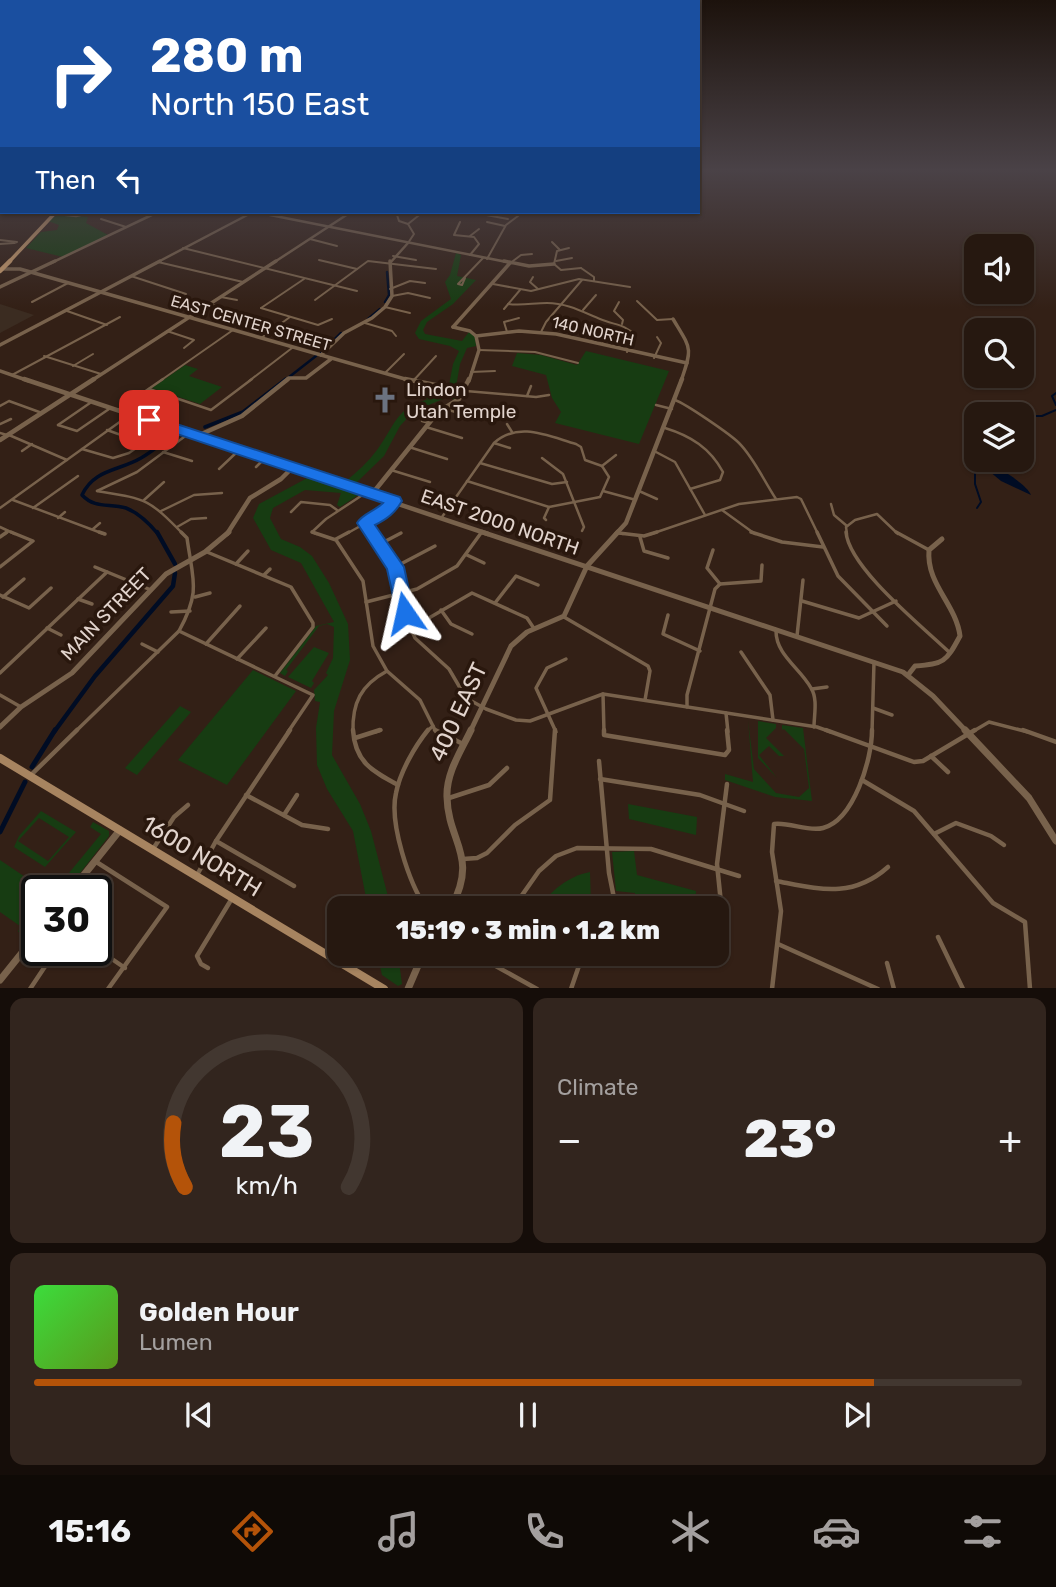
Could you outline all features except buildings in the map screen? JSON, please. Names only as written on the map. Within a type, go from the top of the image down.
[{"type":"main road","points":[[1,270],[51,217]]},
{"type":"main road","name":"1600 NORTH","points":[[0,758],[381,988]]},
{"type":"street","points":[[0,286],[147,217]]},
{"type":"street","points":[[0,345],[244,217]]},
{"type":"street","points":[[279,217],[534,267],[572,258]]},
{"type":"street","points":[[0,440],[343,217]]},
{"type":"street","points":[[392,296],[390,264],[393,256],[414,234],[408,224],[399,221],[398,217]]},
{"type":"street","points":[[408,224],[417,217]]},
{"type":"street","points":[[496,217],[510,220]]},
{"type":"street","points":[[465,278],[498,247],[499,234],[516,217]]},
{"type":"street","points":[[101,219],[126,227]]},
{"type":"street","points":[[460,222],[454,235],[470,236],[477,239],[479,244],[470,256]]},
{"type":"street","points":[[487,222],[505,226]]},
{"type":"street","points":[[470,236],[479,229]]},
{"type":"street","points":[[310,239],[337,246]]},
{"type":"street","points":[[0,240],[26,244]]},
{"type":"street","points":[[0,244],[17,242]]},
{"type":"street","points":[[552,242],[560,250]]},
{"type":"street","points":[[184,248],[357,291]]},
{"type":"street","points":[[569,248],[556,252],[555,262],[561,270],[581,267],[594,277],[594,281]]},
{"type":"street","points":[[533,254],[521,255],[510,263],[493,284],[520,290],[538,289],[568,280],[582,279],[630,287]]},
{"type":"street","points":[[393,256],[416,260]]},
{"type":"street","points":[[319,260],[357,269]]},
{"type":"street","points":[[315,300],[368,261],[436,269]]},
{"type":"street","points":[[158,262],[243,282]]},
{"type":"street","name":"EAST CENTER STREET","points":[[1,270],[30,272],[332,359],[413,381],[466,391]]},
{"type":"street","points":[[131,276],[186,294]]},
{"type":"street","points":[[306,277],[261,308],[321,326],[332,319]]},
{"type":"street","points":[[533,277],[530,282],[538,289]]},
{"type":"street","points":[[541,332],[546,322],[582,279]]},
{"type":"street","points":[[390,289],[410,281],[425,283]]},
{"type":"street","points":[[32,302],[68,283]]},
{"type":"street","name":"140 NORTH","points":[[493,284],[453,327],[470,331],[476,336],[541,332],[687,363]]},
{"type":"street","points":[[504,309],[520,290]]},
{"type":"street","points":[[320,355],[344,333],[365,323],[385,307],[392,296],[408,293],[430,298]]},
{"type":"street","points":[[583,310],[596,295]]},
{"type":"street","points":[[221,297],[237,300]]},
{"type":"street","points":[[637,301],[657,320],[673,319],[690,348],[687,363],[656,452],[626,523],[587,566],[564,616],[650,668],[645,700]]},
{"type":"street","points":[[620,302],[614,311],[623,320],[622,324]]},
{"type":"street","points":[[210,304],[224,309]]},
{"type":"street","points":[[508,304],[562,305],[622,324],[632,329],[635,335],[627,352]]},
{"type":"street","points":[[385,307],[410,313]]},
{"type":"street","points":[[66,311],[107,325]]},
{"type":"street","points":[[261,338],[291,316]]},
{"type":"street","points":[[12,375],[120,317]]},
{"type":"street","points":[[507,332],[504,322],[519,318]]},
{"type":"street","points":[[365,323],[392,331],[396,336]]},
{"type":"street","points":[[118,410],[234,330]]},
{"type":"street","points":[[167,331],[194,340],[184,348]]},
{"type":"street","points":[[601,346],[607,335]]},
{"type":"street","points":[[463,744],[441,735],[433,726],[420,700],[387,671],[373,646],[363,580],[336,540],[313,532],[322,520],[369,493],[438,412],[466,391],[472,363],[479,350],[476,336]]},
{"type":"street","points":[[654,358],[661,343],[657,337]]},
{"type":"street","points":[[149,389],[211,410],[293,347]]},
{"type":"street","points":[[479,350],[541,353],[578,363]]},
{"type":"street","points":[[73,366],[93,354]]},
{"type":"street","points":[[385,373],[404,354]]},
{"type":"street","points":[[413,381],[436,355]]},
{"type":"street","points":[[44,356],[102,374]]},
{"type":"street","points":[[197,436],[242,416],[289,377],[306,378],[332,359]]},
{"type":"street","name":"EAST 2000 NORTH","points":[[0,371],[908,675],[926,689],[968,732],[1034,805],[1056,841]]},
{"type":"street","points":[[471,372],[495,371]]},
{"type":"street","points":[[527,396],[531,386]]},
{"type":"street","points":[[466,391],[549,395]]},
{"type":"street","points":[[675,400],[686,403],[696,414],[724,431],[749,456],[776,499]]},
{"type":"street","points":[[0,406],[9,401],[42,413]]},
{"type":"street","points":[[92,401],[58,425],[77,432],[111,407]]},
{"type":"street","points":[[656,405],[672,409]]},
{"type":"street","points":[[445,409],[477,418]]},
{"type":"street","points":[[0,508],[130,414]]},
{"type":"street","points":[[0,424],[11,419]]},
{"type":"street","points":[[422,421],[462,438]]},
{"type":"street","points":[[507,424],[512,432]]},
{"type":"street","points":[[82,449],[108,458],[129,453],[167,426]]},
{"type":"street","points":[[665,428],[694,439],[707,448],[723,472],[720,480],[690,489]]},
{"type":"street","points":[[442,517],[467,481],[494,443],[501,435],[512,432],[524,429],[571,442],[581,447],[582,456],[587,461],[602,466],[609,475],[596,500],[549,507],[467,481]]},
{"type":"street","points":[[107,430],[121,435]]},
{"type":"street","points":[[0,433],[67,460]]},
{"type":"street","points":[[30,776],[158,652],[178,631],[190,611],[195,597],[187,538],[161,511],[144,500],[97,491],[109,482],[137,472],[190,433]]},
{"type":"street","points":[[494,443],[510,448]]},
{"type":"street","points":[[22,451],[32,444]]},
{"type":"street","points":[[409,447],[447,459]]},
{"type":"street","points":[[219,469],[240,450]]},
{"type":"street","points":[[163,452],[192,461]]},
{"type":"street","points":[[656,452],[675,462],[705,515]]},
{"type":"street","points":[[602,466],[616,455]]},
{"type":"street","points":[[256,467],[265,458]]},
{"type":"street","points":[[542,458],[563,474],[584,527],[582,531]]},
{"type":"street","points":[[480,463],[552,484],[567,482]]},
{"type":"street","name":"MAIN STREET","points":[[0,727],[21,707],[72,673],[166,574],[205,552],[231,530],[242,507],[250,498],[281,479],[293,467]]},
{"type":"street","points":[[391,470],[430,482]]},
{"type":"street","points":[[33,508],[78,476]]},
{"type":"street","points":[[144,500],[164,482]]},
{"type":"street","points":[[603,491],[636,500]]},
{"type":"street","points":[[639,491],[657,499]]},
{"type":"street","points":[[161,511],[194,495],[222,493]]},
{"type":"street","points":[[619,533],[640,537],[739,504],[793,496],[801,499],[838,576],[887,626]]},
{"type":"street","points":[[12,500],[105,534]]},
{"type":"street","points":[[336,540],[382,514],[394,501]]},
{"type":"street","points":[[291,512],[301,502],[330,505],[337,510]]},
{"type":"street","points":[[831,505],[834,515],[847,526],[847,539],[862,567],[951,653]]},
{"type":"street","points":[[546,520],[544,518],[549,507]]},
{"type":"street","points":[[722,510],[731,520],[748,530],[799,546],[823,547]]},
{"type":"street","points":[[58,518],[65,512]]},
{"type":"street","points":[[847,526],[877,514],[901,537],[929,550]]},
{"type":"street","points":[[177,527],[191,519],[206,518]]},
{"type":"street","points":[[93,529],[100,523]]},
{"type":"street","points":[[365,523],[395,567],[410,629],[420,645],[449,669],[467,698],[482,707],[520,721],[530,721],[603,694],[814,727],[914,762],[923,761],[983,723],[998,723],[1056,742]]},
{"type":"street","points":[[0,527],[33,541],[0,567]]},
{"type":"street","points":[[0,537],[9,531]]},
{"type":"street","points":[[366,602],[423,586],[457,566],[482,531]]},
{"type":"street","points":[[380,544],[401,533]]},
{"type":"street","points":[[640,537],[644,551],[668,558]]},
{"type":"street","points":[[908,675],[915,666],[939,664],[951,653],[960,636],[960,626],[932,578],[928,561],[929,550],[942,539]]},
{"type":"street","points":[[395,567],[435,546]]},
{"type":"street","points":[[713,550],[707,568],[720,584]]},
{"type":"street","points":[[236,564],[248,551]]},
{"type":"street","points":[[205,552],[291,587],[313,627],[275,676]]},
{"type":"street","points":[[467,555],[484,563]]},
{"type":"street","points":[[687,707],[687,695],[715,589],[720,584],[761,581],[762,565]]},
{"type":"street","points":[[95,567],[151,590]]},
{"type":"street","points":[[264,575],[270,569]]},
{"type":"street","points":[[0,673],[107,572]]},
{"type":"street","points":[[495,603],[516,576],[538,585]]},
{"type":"street","points":[[1,596],[24,579]]},
{"type":"street","points":[[797,636],[803,580]]},
{"type":"street","points":[[1,596],[29,608],[51,589]]},
{"type":"street","points":[[195,597],[210,593]]},
{"type":"street","points":[[410,629],[472,593],[527,618],[534,629]]},
{"type":"street","points":[[78,599],[92,604]]},
{"type":"street","points":[[802,601],[856,618],[874,613],[896,601]]},
{"type":"street","points":[[206,644],[240,606]]},
{"type":"street","points":[[441,610],[451,624],[472,634]]},
{"type":"street","points":[[171,612],[190,611]]},
{"type":"street","points":[[668,615],[663,635],[699,652]]},
{"type":"street","name":"400 EAST","points":[[445,799],[450,774],[511,646],[534,629],[564,616]]},
{"type":"street","points":[[47,628],[61,635]]},
{"type":"street","points":[[237,659],[266,628]]},
{"type":"street","points":[[777,630],[775,639],[779,648],[812,689],[815,699],[814,727]]},
{"type":"street","points":[[178,631],[313,695],[196,875]]},
{"type":"street","points":[[142,644],[158,652]]},
{"type":"street","points":[[741,652],[769,695],[773,720]]},
{"type":"street","points":[[463,859],[477,858],[487,853],[515,825],[550,800],[556,732],[536,688],[547,668],[566,659]]},
{"type":"street","points":[[772,988],[781,911],[772,852],[775,823],[810,829],[829,826],[843,816],[866,772],[873,708],[874,662]]},
{"type":"street","points":[[387,671],[361,690],[354,715],[355,738],[361,762],[371,771],[398,785]]},
{"type":"street","points":[[812,689],[827,687]]},
{"type":"street","points":[[603,694],[602,733],[618,738],[728,754],[726,713]]},
{"type":"street","points":[[0,695],[21,707]]},
{"type":"street","points":[[873,708],[892,715]]},
{"type":"street","points":[[418,896],[395,816],[394,803],[398,785],[426,732],[433,726]]},
{"type":"street","points":[[355,738],[381,730]]},
{"type":"street","points":[[931,756],[948,772]]},
{"type":"street","points":[[599,761],[609,873],[614,896]]},
{"type":"street","points":[[456,896],[460,888],[463,859],[445,799],[478,791],[499,778],[507,768]]},
{"type":"street","points":[[600,779],[700,795],[744,811]]},
{"type":"street","points":[[862,780],[908,806],[992,904],[1025,922],[1030,988]]},
{"type":"street","points":[[720,896],[718,869],[727,784]]},
{"type":"street","points":[[246,795],[302,825],[328,829]]},
{"type":"street","points":[[284,815],[297,795]]},
{"type":"street","points":[[153,849],[174,817],[188,805]]},
{"type":"street","points":[[934,834],[956,823],[991,836],[1004,845]]},
{"type":"street","points":[[84,875],[121,829]]},
{"type":"street","points":[[216,841],[294,886]]},
{"type":"street","points":[[521,896],[535,874],[560,856],[576,849],[651,849],[739,876]]},
{"type":"street","points":[[95,861],[167,907],[109,988]]},
{"type":"street","points":[[776,881],[839,892],[869,884],[888,867]]},
{"type":"street","points":[[208,968],[201,964],[197,956],[233,897]]},
{"type":"street","points":[[939,937],[963,988]]},
{"type":"street","points":[[778,944],[876,988]]},
{"type":"street","points":[[0,980],[21,954]]},
{"type":"street","points":[[112,959],[125,968]]},
{"type":"street","points":[[887,963],[894,988]]},
{"type":"street","points":[[29,988],[45,966]]},
{"type":"street","points":[[408,988],[418,966]]},
{"type":"street","points":[[494,966],[535,988]]},
{"type":"street","points":[[571,988],[579,966]]},
{"type":"shaded area","points":[[0,304],[34,315],[0,333]]},
{"type":"green space","points":[[54,217],[88,217],[86,223],[108,235],[63,257],[26,248],[41,232],[57,230],[59,225],[48,221]]},
{"type":"green space","points":[[456,253],[461,255],[457,276],[476,280],[453,304],[427,322],[423,330],[425,334],[462,341],[469,332],[475,336],[476,346],[467,348],[460,364],[456,387],[449,385],[459,351],[450,346],[419,339],[415,333],[421,321],[451,299],[445,282],[450,275]]},
{"type":"green space","points":[[586,351],[669,371],[639,444],[555,423],[561,412],[552,398],[546,375],[512,366],[517,353],[541,355],[577,365]]},
{"type":"green space","points":[[185,365],[198,369],[189,376],[222,387],[200,404],[152,388]]},
{"type":"green space","points":[[430,387],[437,390],[435,396],[445,388],[462,392],[455,400],[448,397],[414,411],[400,426],[384,456],[355,484],[346,481],[374,454],[403,412],[430,399],[421,399],[421,388]]},
{"type":"green space","points":[[311,476],[360,494],[340,507],[337,505],[341,493],[305,490],[273,508],[270,518],[281,539],[300,547],[312,556],[329,583],[348,624],[350,660],[334,711],[332,755],[360,804],[371,831],[388,896],[366,896],[353,831],[327,789],[317,765],[316,728],[320,702],[315,701],[314,690],[328,675],[326,673],[333,658],[334,627],[327,624],[319,626],[286,670],[288,671],[285,676],[280,673],[316,626],[334,622],[301,563],[271,550],[253,518],[259,504]]},
{"type":"green space","points":[[314,647],[329,653],[312,681],[314,683],[311,688],[288,677]]},
{"type":"green space","points":[[253,670],[296,691],[227,785],[178,760]]},
{"type":"green space","points":[[180,706],[191,712],[137,775],[125,768]]},
{"type":"green space","points":[[748,720],[754,769],[776,793],[799,797],[809,788],[804,749],[782,730],[782,725],[803,728],[812,801],[775,797],[725,780],[725,774],[753,782]]},
{"type":"green space","points":[[758,721],[776,724],[776,728],[766,738],[784,756],[779,756],[769,746],[759,755],[777,778],[758,758]]},
{"type":"green space","points":[[628,804],[697,817],[696,835],[629,819]]},
{"type":"green space","points":[[41,811],[76,832],[45,867],[14,847],[19,836]],"holes":[[[39,818],[69,837],[48,861],[18,841]]]},
{"type":"green space","points":[[93,822],[109,831],[109,836],[79,875],[67,875],[101,834],[90,827]]},
{"type":"green space","points":[[634,851],[637,875],[696,891],[696,896],[635,896],[635,893],[616,891],[612,852]]},
{"type":"green space","points":[[0,860],[22,875],[21,932],[18,932],[20,926],[0,912]]},
{"type":"green space","points":[[590,872],[591,896],[549,896],[561,885]]},
{"type":"green space","points":[[380,966],[400,966],[402,984],[398,986],[382,975]]},
{"type":"water","points":[[990,472],[1004,472],[1023,485],[1031,495],[1001,481]]},
{"type":"waterway","points":[[385,302],[389,295],[387,272]]},
{"type":"waterway","points":[[368,319],[380,309]]},
{"type":"waterway","points":[[321,353],[341,333]]},
{"type":"waterway","points":[[284,381],[316,356]]},
{"type":"waterway","points":[[205,427],[243,412],[286,379]]},
{"type":"waterway","points":[[1056,393],[1052,396],[1056,405]]},
{"type":"waterway","points":[[1034,416],[1042,416],[1056,410]]},
{"type":"waterway","points":[[158,534],[131,510],[97,504],[82,495],[87,486],[100,475],[141,458],[177,432]]},
{"type":"waterway","points":[[975,472],[975,484],[981,502],[977,508]]},
{"type":"waterway","points":[[157,532],[175,564]]},
{"type":"waterway","points":[[54,732],[95,676],[173,586],[175,573]]},
{"type":"waterway","points":[[32,767],[55,730]]},
{"type":"waterway","points":[[0,832],[25,782]]},
{"type":"place","name":"Lindon Utah Temple","points":[[385,400]]},
{"type":"route","points":[[149,420],[394,501],[385,513],[365,523],[395,567],[405,613]]}]
